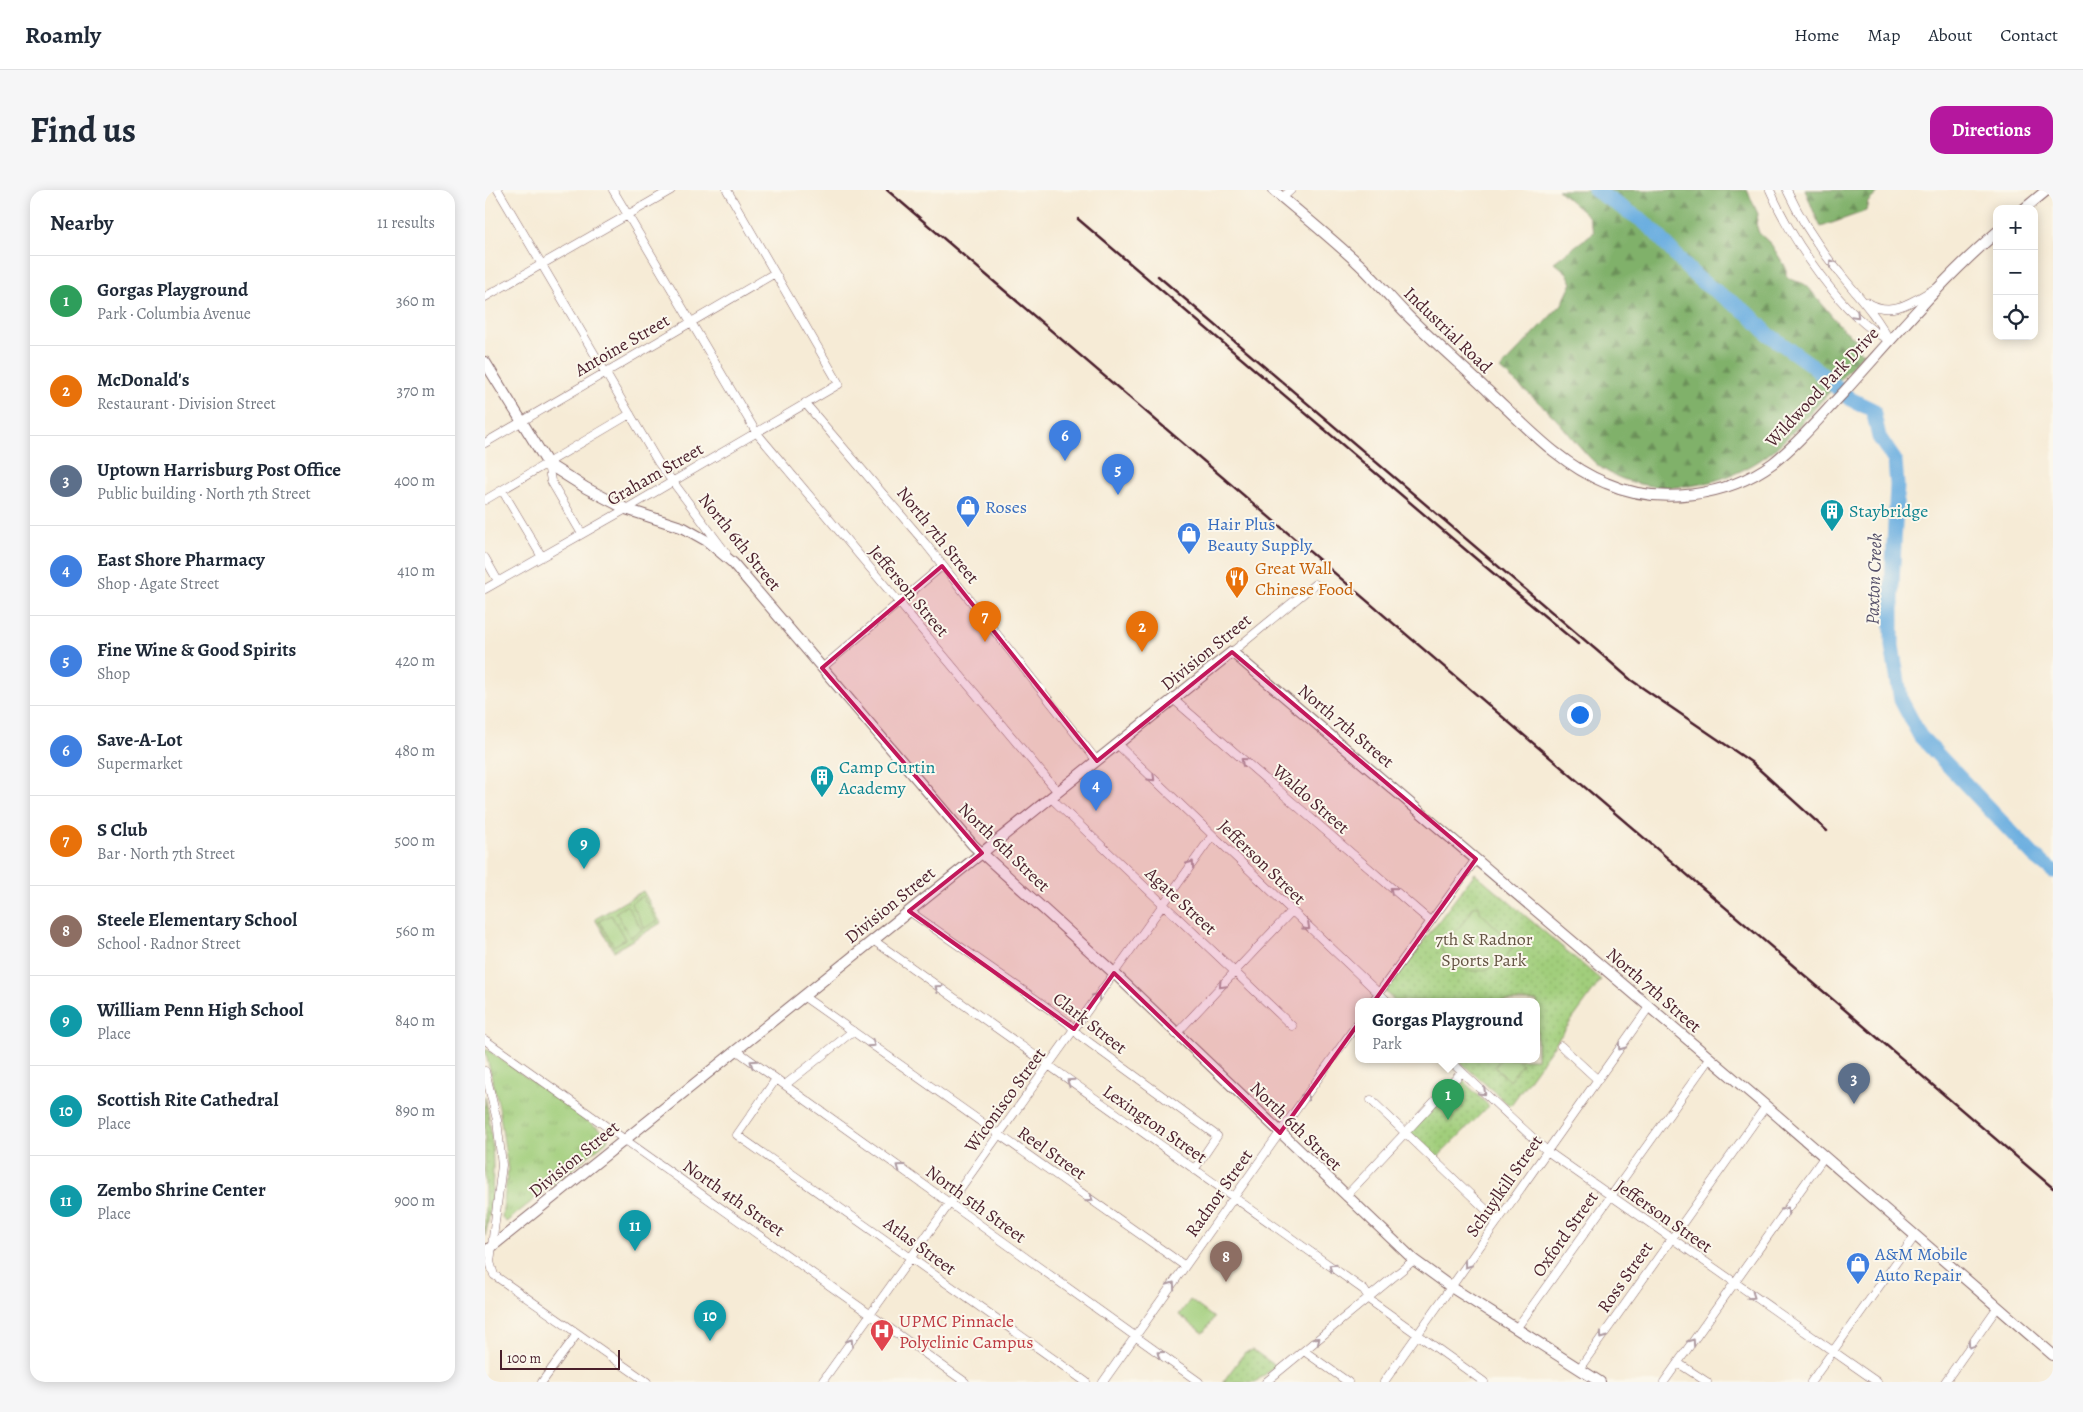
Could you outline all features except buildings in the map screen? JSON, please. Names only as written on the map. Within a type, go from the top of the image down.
[{"type":"main road","name":"Industrial Road","points":[[1273,190],[1359,265],[1409,317],[1546,444],[1575,467],[1607,484]]},
{"type":"main road","points":[[2029,205],[2047,190]]},
{"type":"main road","name":"Wildwood Park Drive","points":[[1607,484],[1641,493],[1675,495],[1708,491],[1736,482],[1761,470],[1783,455],[1853,382],[1938,287],[1993,236]]},
{"type":"main road","points":[[487,368],[547,464],[586,488],[626,509],[684,528],[707,541],[733,563]]},
{"type":"main road","name":"North 6th Street","points":[[733,563],[961,832],[982,853],[1114,973],[1415,1260],[1451,1287],[1600,1382]]},
{"type":"main road","name":"Division Street","points":[[489,1249],[1232,652]]},
{"type":"main road","name":"North 7th Street","points":[[1232,652],[1766,1106],[2053,1355]]},
{"type":"street","name":"North 6th Street","points":[[498,190],[671,482],[733,563]]},
{"type":"street","name":"Jefferson Street","points":[[613,190],[756,432],[899,602],[1054,795]]},
{"type":"street","points":[[485,297],[671,190]]},
{"type":"street","points":[[727,190],[775,273]]},
{"type":"street","points":[[1282,198],[1291,190]]},
{"type":"street","points":[[1770,190],[1792,233],[1828,284],[1876,334],[1889,340]]},
{"type":"street","points":[[1787,190],[1817,243],[1840,274],[1864,300],[1889,340]]},
{"type":"street","name":"Antoine Street","points":[[485,442],[775,273]]},
{"type":"street","name":"Graham Street","points":[[485,589],[839,384],[775,273]]},
{"type":"street","points":[[1864,300],[1878,308],[1896,309],[1938,287]]},
{"type":"street","name":"North 7th Street","points":[[805,403],[943,566],[1097,761]]},
{"type":"street","points":[[485,500],[629,414]]},
{"type":"street","points":[[547,464],[551,481],[582,534]]},
{"type":"street","points":[[502,490],[543,557]]},
{"type":"street","points":[[485,558],[498,581]]},
{"type":"street","points":[[822,668],[943,566]]},
{"type":"street","name":"Division Street","points":[[1232,652],[1315,584]]},
{"type":"street","name":"Waldo Street","points":[[1173,700],[1430,921]]},
{"type":"street","name":"Jefferson Street","points":[[1117,744],[1291,912],[1384,998]]},
{"type":"street","name":"Agate Street","points":[[1054,795],[1163,903],[1292,1026]]},
{"type":"street","name":"Wiconisco Street","points":[[822,1382],[1212,836]]},
{"type":"street","points":[[1376,998],[1476,859]]},
{"type":"street","name":"Clark Street","points":[[909,912],[1034,998],[1079,1035],[1217,1136],[1195,1170]]},
{"type":"street","points":[[1176,1034],[1291,912]]},
{"type":"street","name":"Lexington Street","points":[[873,940],[1047,1066],[1364,1290],[1371,1301],[1484,1382]]},
{"type":"street","name":"Reel Street","points":[[803,996],[1185,1266]]},
{"type":"street","name":"Schuylkill Street","points":[[1386,1381],[1649,1007]]},
{"type":"street","name":"Radnor Street","points":[[1103,1382],[1355,1027]]},
{"type":"street","points":[[785,1085],[853,1030]]},
{"type":"street","name":"North 4th Street","points":[[485,1040],[965,1382]]},
{"type":"street","points":[[1561,1046],[1598,1080]]},
{"type":"street","name":"North 5th Street","points":[[736,1050],[1199,1382]]},
{"type":"street","name":"Oxford Street","points":[[1516,1329],[1709,1059]]},
{"type":"street","name":"Jefferson Street","points":[[1452,1063],[1547,1151],[1610,1197],[1877,1382]]},
{"type":"street","points":[[485,1071],[497,1120],[501,1165],[489,1249],[489,1262],[494,1274],[647,1382]]},
{"type":"street","points":[[1346,1196],[1462,1072]]},
{"type":"street","name":"Atlas Street","points":[[777,1079],[737,1134],[1086,1382]]},
{"type":"street","points":[[1371,1100],[1498,1221]]},
{"type":"street","name":"Ross Street","points":[[1579,1369],[1766,1106]]},
{"type":"street","points":[[1664,1382],[1824,1157]]},
{"type":"street","points":[[1811,1382],[1915,1236]]},
{"type":"street","points":[[1266,1382],[1415,1260]]},
{"type":"street","points":[[1945,1382],[1997,1308]]},
{"type":"street","points":[[542,1382],[577,1334]]},
{"type":"street","points":[[1303,1351],[1348,1382]]},
{"type":"street","points":[[1677,1363],[1707,1382]]},
{"type":"highlighted area","points":[[942,566],[1097,761],[1232,652],[1476,859],[1280,1133],[1114,973],[1074,1029],[909,911],[982,853],[822,668]]},
{"type":"green space","points":[[1558,190],[1747,190],[1758,214],[1756,224],[1759,233],[1771,244],[1786,268],[1786,276],[1808,287],[1841,327],[1859,342],[1859,351],[1864,353],[1810,414],[1776,448],[1738,472],[1692,486],[1669,487],[1645,485],[1623,479],[1603,469],[1536,399],[1500,369],[1562,304],[1572,283],[1567,273],[1554,262],[1594,232],[1588,216]]},
{"type":"green space","points":[[1805,190],[1881,190],[1868,202],[1866,211],[1821,227]]},
{"type":"green space","name":"7th & Radnor Sports Park","points":[[1475,873],[1601,980],[1510,1106],[1462,1063],[1540,1063],[1540,998],[1392,998],[1385,992]]},
{"type":"green space","points":[[643,891],[661,923],[614,951],[595,919]]},
{"type":"green space","points":[[642,896],[657,921],[645,928],[631,903]]},
{"type":"green space","points":[[627,905],[642,930],[630,937],[616,912]]},
{"type":"green space","points":[[1479,905],[1480,912],[1513,944],[1509,952],[1496,965],[1480,971],[1471,971],[1454,964],[1441,949],[1470,914],[1471,908]]},
{"type":"green space","points":[[611,915],[625,939],[614,946],[599,921]]},
{"type":"green space","points":[[485,1050],[488,1050],[606,1134],[608,1138],[607,1141],[506,1222],[502,1217],[508,1170],[499,1107]]},
{"type":"green space","points":[[1498,1063],[1522,1064],[1509,1081],[1495,1067]]},
{"type":"green space","points":[[1460,1078],[1489,1106],[1436,1159],[1408,1133]]},
{"type":"green space","points":[[485,1096],[491,1131],[493,1166],[491,1201],[485,1236]]},
{"type":"green space","points":[[1190,1300],[1214,1318],[1203,1333],[1179,1315]]},
{"type":"green space","points":[[1253,1350],[1276,1366],[1255,1382],[1223,1382],[1245,1352]]},
{"type":"waterway","name":"Paxton Creek","points":[[1595,190],[1643,221],[1701,281],[1750,315],[1768,334],[1810,364],[1850,399],[1873,410],[1879,437],[1895,461],[1897,485],[1892,583],[1892,646],[1901,700],[1920,736],[2035,857],[2053,871]]},
{"type":"railway","points":[[887,190],[2053,1188]]},
{"type":"railway","points":[[1078,219],[1578,644]]},
{"type":"railway","points":[[1158,276],[1631,680],[1751,762],[1827,831]]},
{"type":"place","name":"Save-A-Lot","points":[[1065,461]]},
{"type":"place","name":"Fine Wine & Good Spirits","points":[[1118,495]]},
{"type":"place","name":"Roses","points":[[968,528]]},
{"type":"place","name":"Staybridge","points":[[1832,532]]},
{"type":"place","name":"Hair Plus Beauty Supply","points":[[1189,555]]},
{"type":"place","name":"Great Wall Chinese Food","points":[[1237,599]]},
{"type":"place","name":"S Club","points":[[985,642]]},
{"type":"place","name":"McDonald's","points":[[1142,652]]},
{"type":"place","name":"Camp Curtin Academy","points":[[822,798]]},
{"type":"place","name":"East Shore Pharmacy","points":[[1096,811]]},
{"type":"place","name":"William Penn High School","points":[[584,869]]},
{"type":"place","name":"Uptown Harrisburg Post Office","points":[[1854,1104]]},
{"type":"place","name":"Gorgas Playground","points":[[1448,1120]]},
{"type":"place","name":"Zembo Shrine Center","points":[[635,1251]]},
{"type":"place","name":"Steele Elementary School","points":[[1226,1282]]},
{"type":"place","name":"A&M Mobile Auto Repair","points":[[1858,1285]]},
{"type":"place","name":"Scottish Rite Cathedral","points":[[710,1341]]},
{"type":"place","name":"UPMC Pinnacle Polyclinic Campus","points":[[882,1352]]}]
